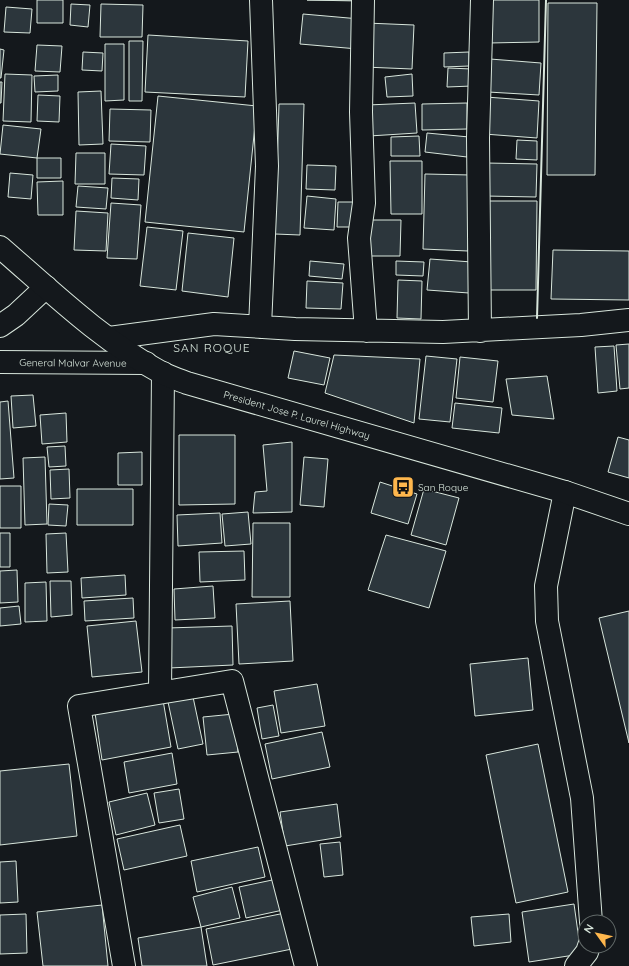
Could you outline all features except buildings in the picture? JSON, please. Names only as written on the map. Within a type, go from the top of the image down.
[{"type":"main road","points":[[260,327],[267,166],[261,0]]},
{"type":"main road","points":[[363,0],[361,112],[364,203],[359,238],[366,331]]},
{"type":"main road","points":[[480,330],[478,138],[482,0]]},
{"type":"main road","name":"President Jose P. Laurel Highway","points":[[0,247],[78,316],[154,368],[187,383],[565,492],[629,514]]},
{"type":"main road","points":[[0,326],[16,315],[46,287]]},
{"type":"main road","points":[[109,338],[214,324],[366,331],[442,332],[581,325],[629,320]]},
{"type":"main road","name":"General Malvar Avenue","points":[[0,362],[154,368]]},
{"type":"main road","points":[[154,368],[160,692]]},
{"type":"main road","points":[[565,492],[546,586],[546,621],[582,798],[590,914]]},
{"type":"main road","points":[[124,966],[79,706],[232,681],[306,966]]},
{"type":"main road","points":[[576,966],[585,954]]},
{"type":"wall","points":[[537,318],[546,0]]},
{"type":"place","name":"San Roque","points":[[403,487]]},
{"type":"district","name":"SAN ROQUE","points":[[212,348]]}]
